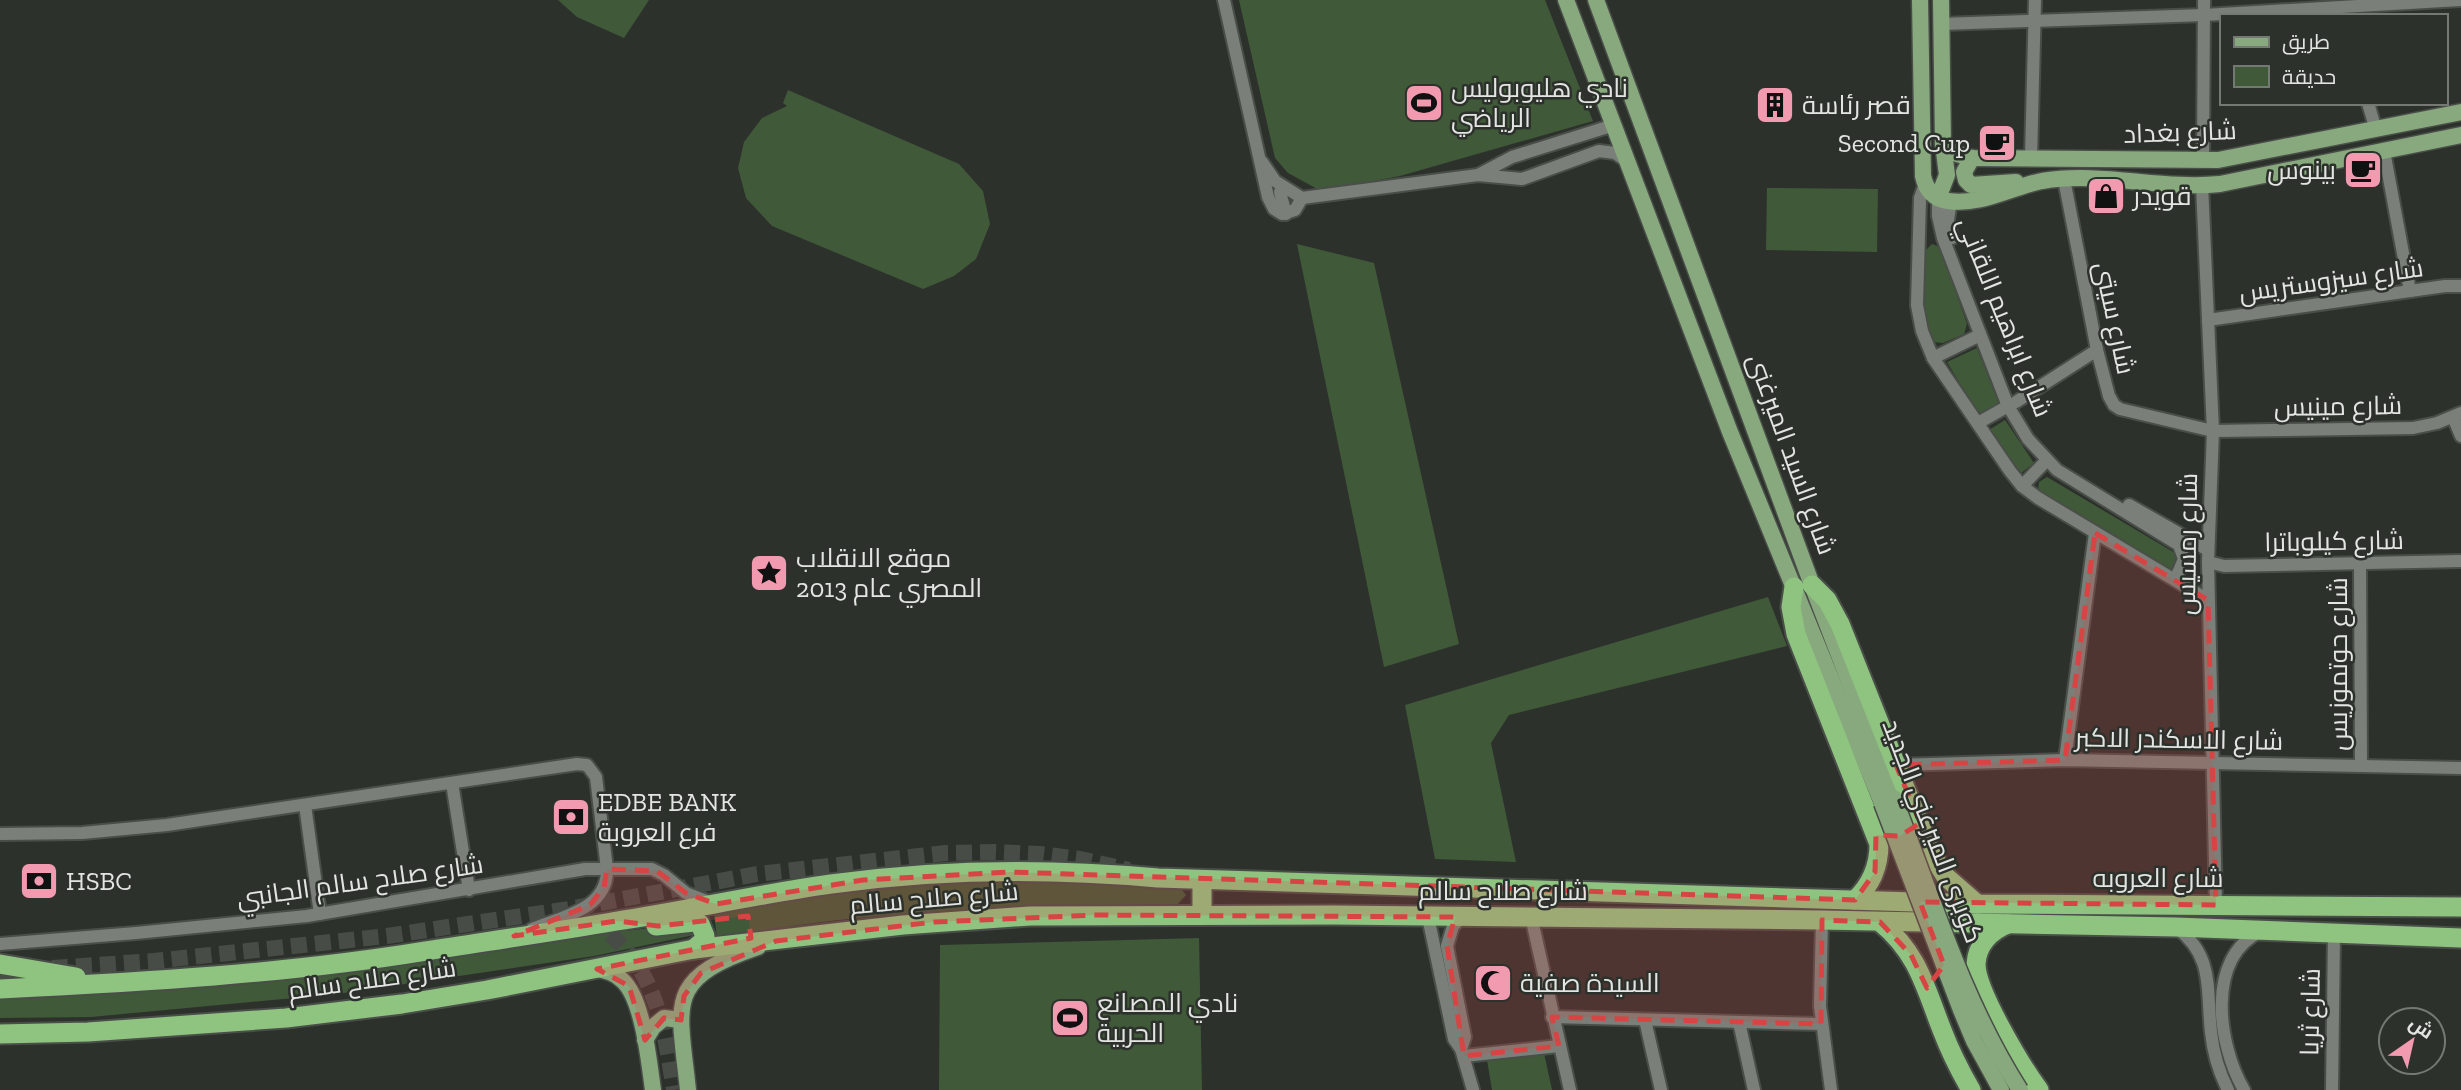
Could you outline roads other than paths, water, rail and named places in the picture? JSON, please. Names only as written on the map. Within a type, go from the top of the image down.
[{"type":"highway","name":"شارع السيد الميرغنى","points":[[1854,900],[1875,872],[1879,844],[1796,634],[1791,607],[1798,580],[1827,600],[1840,624],[1931,853],[1955,887],[1977,904]]},
{"type":"highway","points":[[1876,835],[1900,836],[1920,823]]},
{"type":"highway","name":"شارع صلاح سالم","points":[[0,989],[302,968],[617,922],[833,884],[951,873],[1060,872],[1202,880],[1854,900]]},
{"type":"highway","points":[[1202,880],[1202,915]]},
{"type":"highway","name":"شارع العروبه","points":[[1854,900],[1977,904],[2461,907]]},
{"type":"highway","name":"شارع صلاح سالم","points":[[5,1037],[286,1018],[402,1004],[694,949],[977,919],[1062,915],[1531,916],[1880,922]]},
{"type":"highway","points":[[617,922],[652,926],[697,923],[702,927],[705,936],[694,949]]},
{"type":"highway","points":[[1880,922],[1911,955],[1927,988],[1943,1033],[1971,1090]]},
{"type":"highway","name":"شارع العروبه","points":[[1880,922],[2176,926],[2461,938]]},
{"type":"highway","points":[[1977,976],[1980,947],[1992,933],[2009,924]]},
{"type":"highway","points":[[1927,988],[1934,972],[1950,963],[1968,967],[1977,976],[2010,1045],[2039,1090]]},
{"type":"highway","points":[[0,964],[111,982]]},
{"type":"main road","name":"شارع السيد الميرغنى","points":[[1566,0],[1730,432],[1798,580]]},
{"type":"main road","name":"شارع السيد الميرغنى","points":[[1596,0],[1804,563],[1798,580]]},
{"type":"main road","name":"شارع ابراهيم اللقاني","points":[[1920,0],[1924,178],[1944,200]]},
{"type":"main road","name":"شارع ابراهيم اللقاني","points":[[1941,0],[1943,144],[1947,175],[1944,200]]},
{"type":"main road","name":"شارع بغداد","points":[[1943,144],[1956,154],[1972,158],[2203,161],[2229,159],[2461,112]]},
{"type":"main road","name":"شارع بغداد","points":[[1944,200],[1982,199],[2024,186],[2064,179],[2122,179],[2202,185],[2226,183],[2461,135]]},
{"type":"main road","points":[[1972,158],[1964,172],[1971,185],[1984,186],[2010,181],[2024,186]]},
{"type":"main road","points":[[1924,178],[1947,175]]},
{"type":"main road","points":[[1798,580],[1804,563]]},
{"type":"main road","name":"كوبرى الميرغني الجديد","points":[[1798,580],[1961,1010],[1974,1041],[2001,1090]]},
{"type":"main road","name":"كوبرى الميرغني الجديد","points":[[1798,580],[1974,1005],[1998,1054],[2020,1090]]},
{"type":"main road","points":[[688,1090],[681,1020],[684,996],[701,973],[724,959],[776,941]]},
{"type":"main road","points":[[597,969],[615,974],[629,986],[645,1040],[653,1090]]},
{"type":"main road","points":[[645,1040],[653,1027],[664,1018],[681,1020]]},
{"type":"street","points":[[1224,0],[1259,155],[1278,193]]},
{"type":"street","points":[[2031,158],[2035,0]]},
{"type":"street","points":[[2203,161],[2204,0]]},
{"type":"street","points":[[2223,14],[2460,0]]},
{"type":"street","points":[[1942,24],[2220,14]]},
{"type":"street","points":[[2369,105],[2376,130]]},
{"type":"street","points":[[1478,175],[1512,157],[1614,125]]},
{"type":"street","points":[[1278,193],[1302,198],[1478,175],[1510,180],[1528,178],[1599,151],[1615,153],[1628,162]]},
{"type":"street","points":[[2384,151],[2410,291]]},
{"type":"street","points":[[1259,155],[1278,193],[1277,212],[1286,214],[1295,210],[1302,198]]},
{"type":"street","name":"شارع ابراهيم اللقاني","points":[[1924,178],[1920,198],[1918,310],[1922,331],[1933,358],[2022,486],[2208,600]]},
{"type":"street","name":"شارع سيتى","points":[[2064,179],[2097,350],[2109,396],[2117,408],[2213,431]]},
{"type":"street","name":"شارع رمسيس","points":[[2202,185],[2213,431],[2208,600],[2216,905]]},
{"type":"street","name":"شارع ابراهيم اللقاني","points":[[1944,200],[1942,233],[1980,335],[2024,433],[2046,461],[2069,478],[2179,545],[2184,559],[2175,580]]},
{"type":"street","name":"شارع ابراهيم اللقاني","points":[[1944,200],[1950,232],[2012,404],[2038,440],[2063,465],[2208,556]]},
{"type":"street","points":[[1919,234],[1942,233]]},
{"type":"street","name":"شارع سيزوستريس","points":[[2208,320],[2461,286]]},
{"type":"street","points":[[1933,358],[1980,335]]},
{"type":"street","points":[[1978,423],[2097,350]]},
{"type":"street","points":[[2457,415],[2461,436]]},
{"type":"street","name":"شارع مينيس","points":[[2213,431],[2413,428],[2457,415]]},
{"type":"street","points":[[2022,486],[2046,461]]},
{"type":"street","points":[[2065,760],[2095,533]]},
{"type":"street","name":"شارع كيلوباترا","points":[[2208,556],[2224,566],[2461,561]]},
{"type":"street","name":"شارع حوتموزيس","points":[[2360,563],[2361,766]]},
{"type":"street","name":"شارع الاسكندر الاكبر","points":[[1896,765],[2065,760],[2461,768]]},
{"type":"street","points":[[0,834],[139,829],[577,764],[587,765],[596,777],[607,869],[604,887],[590,905],[514,936]]},
{"type":"street","points":[[452,783],[469,890]]},
{"type":"street","points":[[305,805],[320,914]]},
{"type":"street","name":"شارع صلاح سالم الجانبي","points":[[0,944],[320,914],[564,872],[607,869],[657,871],[686,893],[716,904]]},
{"type":"street","points":[[1531,916],[1570,1090]]},
{"type":"street","points":[[1428,917],[1454,1039],[1463,1053],[1473,1090]]},
{"type":"street","points":[[1462,917],[1450,932],[1447,946],[1465,1037],[1463,1053]]},
{"type":"street","points":[[1822,920],[1821,1024],[1831,1090]]},
{"type":"street","points":[[2176,926],[2198,950],[2206,970],[2212,1044],[2228,1090]]},
{"type":"street","points":[[2244,1090],[2227,1047],[2224,980],[2235,952],[2249,938],[2265,929]]},
{"type":"street","name":"شارع ثريا","points":[[2332,1090],[2334,934]]},
{"type":"street","points":[[1552,1017],[1821,1024]]},
{"type":"street","points":[[1645,1020],[1661,1090]]},
{"type":"street","points":[[1739,1022],[1754,1090]]},
{"type":"street","points":[[1463,1053],[1559,1046]]},
{"type":"tunnel","points":[[52,968],[154,961],[387,936],[569,909],[757,874],[946,853],[1040,854],[1080,859],[1129,870]]},
{"type":"tunnel","points":[[591,920],[629,954],[652,994],[660,1017],[674,1090]]},
{"type":"tunnel","points":[[0,979],[36,973]]},
{"type":"place","name":"نادي هليوبوليس الرياضي","points":[[1424,103]]},
{"type":"place","name":"قصر رئاسة","points":[[1775,105]]},
{"type":"place","name":"Second Cup","points":[[1997,143]]},
{"type":"place","name":"بينوس","points":[[2363,170]]},
{"type":"place","name":"قويدر","points":[[2106,196]]},
{"type":"place","name":"موقع الانقلاب المصري عام 2013","points":[[769,573]]},
{"type":"place","name":"EDBE BANK فرع العروبة","points":[[571,817]]},
{"type":"place","name":"HSBC","points":[[39,881]]},
{"type":"place","name":"السيدة صفية","points":[[1493,983]]},
{"type":"place","name":"نادي المصانع الحربية","points":[[1070,1018]]}]
